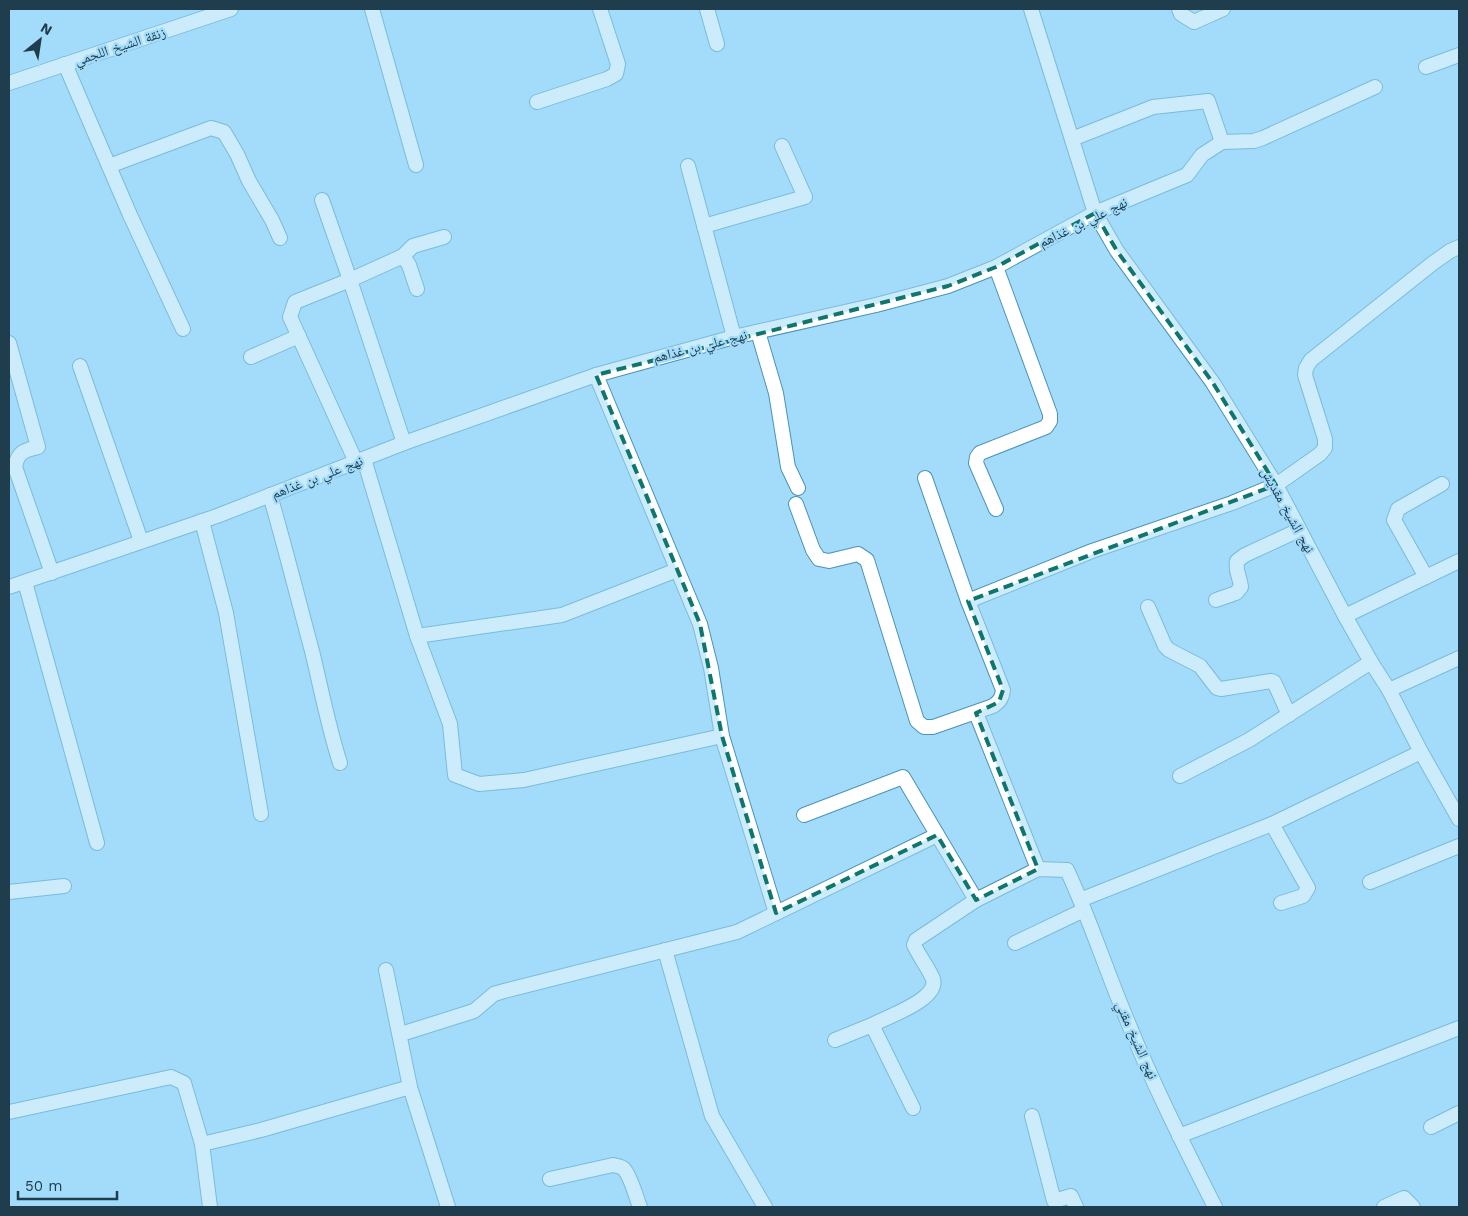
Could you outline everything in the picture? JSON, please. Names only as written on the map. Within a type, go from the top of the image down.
[{"type":"street","name":"زنقة الشيخ اللجمي","points":[[9,83],[231,9]]},
{"type":"street","points":[[372,9],[416,165]]},
{"type":"street","points":[[537,102],[607,79],[616,74],[618,64],[600,9]]},
{"type":"street","points":[[707,9],[717,44]]},
{"type":"street","name":"نهج الشيخ مقديش","points":[[1031,9],[1095,213],[1117,251],[1213,383],[1276,485],[1345,616],[1389,690],[1420,752],[1459,817]]},
{"type":"street","points":[[1179,9],[1181,14],[1194,22],[1223,9]]},
{"type":"street","points":[[1426,68],[1459,55]]},
{"type":"street","points":[[65,64],[108,166],[183,329]]},
{"type":"street","points":[[1072,138],[1153,107],[1208,100],[1222,142],[1254,141],[1375,87]]},
{"type":"street","points":[[108,166],[211,128],[224,132],[280,238]]},
{"type":"street","name":"نهج علي بن غذاهم","points":[[9,587],[202,521],[404,443],[596,375],[734,338],[948,286],[996,267],[1095,213],[1187,175],[1202,154],[1222,142]]},
{"type":"street","points":[[704,226],[805,197],[782,146]]},
{"type":"street","points":[[688,166],[734,338]]},
{"type":"street","points":[[322,200],[404,443]]},
{"type":"street","points":[[444,237],[413,246],[404,256],[295,302],[290,317],[360,461],[417,636],[450,724],[455,775],[479,784],[524,780],[722,736]]},
{"type":"street","points":[[968,601],[1092,551],[1232,503],[1276,485],[1320,454],[1325,448],[1325,439],[1305,375],[1306,368],[1311,360],[1433,263],[1459,247]]},
{"type":"street","points":[[404,256],[417,289]]},
{"type":"street","points":[[996,267],[1050,414],[1050,421],[1046,427],[980,453],[977,457],[976,463],[996,509]]},
{"type":"street","points":[[758,332],[776,393],[788,467],[798,488]]},
{"type":"street","points":[[251,356],[299,336]]},
{"type":"street","points":[[9,343],[38,447],[22,452],[17,458],[15,467],[52,573]]},
{"type":"street","points":[[80,366],[141,541]]},
{"type":"street","points":[[596,375],[700,624],[711,668],[722,736],[776,913]]},
{"type":"street","points":[[796,504],[813,550],[819,559],[829,561],[858,554],[867,560],[917,721],[924,727],[929,728],[976,713],[999,702],[1003,690],[968,601],[924,478]]},
{"type":"street","points":[[1426,577],[1394,520],[1398,509],[1442,484]]},
{"type":"street","points":[[270,495],[312,651],[329,728],[340,762]]},
{"type":"street","points":[[202,521],[226,613],[261,814]]},
{"type":"street","points":[[1216,600],[1236,594],[1241,588],[1236,568],[1237,561],[1300,530]]},
{"type":"street","points":[[1345,616],[1459,561]]},
{"type":"street","points":[[417,636],[562,614],[677,570]]},
{"type":"street","points":[[25,582],[97,843]]},
{"type":"street","points":[[1148,607],[1165,646],[1200,666],[1217,688],[1274,682],[1289,714]]},
{"type":"street","points":[[1389,690],[1459,658]]},
{"type":"street","points":[[1180,776],[1249,740],[1371,662]]},
{"type":"street","points":[[834,1040],[872,1025],[921,1001],[932,991],[933,979],[914,945],[916,940],[976,900],[1038,869],[976,713]]},
{"type":"street","points":[[1014,943],[1082,905],[1272,824],[1420,752]]},
{"type":"street","points":[[804,815],[903,777],[976,900]]},
{"type":"street","points":[[1272,824],[1308,888],[1303,896],[1281,903]]},
{"type":"street","points":[[400,1034],[474,1011],[494,994],[737,932],[937,835]]},
{"type":"street","points":[[1370,882],[1459,846]]},
{"type":"street","name":"نهج الشيخ مقني","points":[[1038,869],[1067,870],[1125,1016],[1215,1207]]},
{"type":"street","points":[[9,892],[64,886]]},
{"type":"street","points":[[665,950],[712,1116],[765,1207]]},
{"type":"street","points":[[386,970],[410,1087],[448,1207]]},
{"type":"street","points":[[872,1025],[913,1108]]},
{"type":"street","points":[[1180,1136],[1459,1028]]},
{"type":"street","points":[[9,1112],[171,1077],[184,1083],[202,1144],[210,1207]]},
{"type":"street","points":[[202,1144],[261,1130],[410,1087]]},
{"type":"street","points":[[1431,1127],[1459,1113]]},
{"type":"street","points":[[1032,1116],[1054,1201],[1071,1196],[1076,1207]]},
{"type":"street","points":[[550,1179],[604,1166],[618,1166],[623,1168],[640,1207]]},
{"type":"street","points":[[1384,1207],[1404,1198],[1413,1207]]},
{"type":"highlighted area","points":[[1095,213],[1117,251],[1213,383],[1276,485],[968,601],[1003,690],[999,702],[976,713],[1038,869],[976,900],[937,835],[776,913],[722,736],[700,624],[596,375],[948,286],[996,267]]}]
